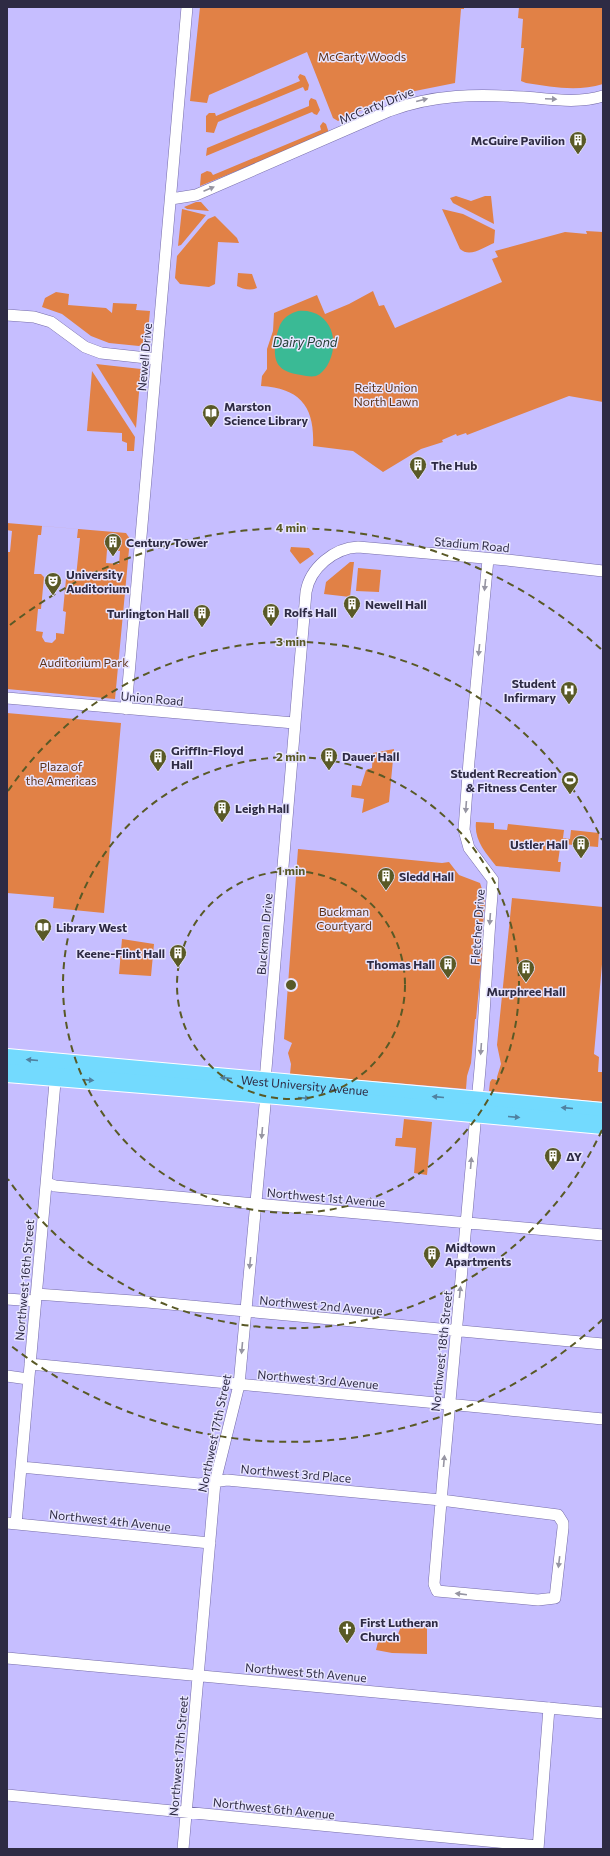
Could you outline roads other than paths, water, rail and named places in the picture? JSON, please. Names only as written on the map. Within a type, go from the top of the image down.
[{"type":"main road","name":"West University Avenue","points":[[7,1058],[56,1070]]},
{"type":"main road","name":"West University Avenue","points":[[7,1073],[56,1070],[476,1107],[603,1112]]},
{"type":"main road","name":"West University Avenue","points":[[476,1107],[603,1125]]},
{"type":"street","name":"Newell Drive","points":[[126,709],[187,7]]},
{"type":"street","name":"McCarty Drive","points":[[171,199],[196,195],[389,111],[420,101],[471,94],[571,100],[586,100],[603,96]]},
{"type":"street","points":[[7,315],[34,317],[51,322],[62,328],[79,343],[101,353],[156,360]]},
{"type":"street","name":"Stadium Road","points":[[340,551],[358,547],[603,571]]},
{"type":"street","name":"Buckman Drive","points":[[265,1088],[294,723],[307,586],[311,576],[318,568],[340,551]]},
{"type":"street","name":"Fletcher Drive","points":[[476,1107],[493,880],[469,848],[464,830],[478,655],[488,559]]},
{"type":"street","name":"Union Road","points":[[7,698],[294,723]]},
{"type":"street","name":"Northwest 16th Street","points":[[12,1523],[21,1467],[56,1070]]},
{"type":"street","name":"Northwest 17th Street","points":[[183,1849],[215,1482],[239,1385],[265,1088]]},
{"type":"street","name":"Northwest 18th Street","points":[[437,1591],[434,1584],[449,1405],[467,1223],[476,1107]]},
{"type":"street","name":"Northwest 1st Avenue","points":[[46,1183],[55,1186],[603,1235]]},
{"type":"street","name":"Northwest 2nd Avenue","points":[[7,1299],[35,1298],[245,1311],[603,1344]]},
{"type":"street","name":"Northwest 3rd Avenue","points":[[30,1364],[603,1419]]},
{"type":"street","points":[[7,1376],[28,1378]]},
{"type":"street","name":"Northwest 3rd Place","points":[[21,1467],[199,1484],[227,1480],[441,1500],[558,1515],[562,1523],[555,1598],[538,1600],[437,1591]]},
{"type":"street","name":"Northwest 4th Avenue","points":[[12,1523],[210,1543]]},
{"type":"street","name":"Northwest 5th Avenue","points":[[7,1658],[603,1713]]},
{"type":"street","points":[[538,1848],[549,1708]]},
{"type":"street","name":"Northwest 6th Avenue","points":[[7,1795],[538,1848]]},
{"type":"water","name":"Dairy Pond","points":[[298,311],[309,311],[325,320],[333,337],[331,356],[327,366],[316,376],[293,374],[278,365],[276,360],[275,348],[280,325],[288,315]]},
{"type":"place","name":"McGuire Pavilion","points":[[578,155]]},
{"type":"place","name":"Marston Science Library","points":[[211,428]]},
{"type":"place","name":"The Hub","points":[[418,480]]},
{"type":"place","name":"Century Tower","points":[[113,557]]},
{"type":"place","name":"University Auditorium","points":[[53,596]]},
{"type":"place","name":"Newell Hall","points":[[352,619]]},
{"type":"place","name":"Rolfs Hall","points":[[271,627]]},
{"type":"place","name":"Turlington Hall","points":[[202,628]]},
{"type":"place","name":"Student Infirmary","points":[[569,705]]},
{"type":"place","name":"Dauer Hall","points":[[329,771]]},
{"type":"place","name":"Griffin-Floyd Hall","points":[[158,772]]},
{"type":"place","name":"Student Recreation & Fitness Center","points":[[570,795]]},
{"type":"place","name":"Leigh Hall","points":[[222,823]]},
{"type":"place","name":"Ustler Hall","points":[[581,859]]},
{"type":"place","name":"Sledd Hall","points":[[386,891]]},
{"type":"place","name":"Library West","points":[[43,942]]},
{"type":"place","name":"Keene-Flint Hall","points":[[178,968]]},
{"type":"place","name":"Thomas Hall","points":[[448,979]]},
{"type":"place","name":"Murphree Hall","points":[[526,983]]},
{"type":"place","name":"ΔΥ","points":[[553,1171]]},
{"type":"place","name":"Midtown Apartments","points":[[432,1269]]},
{"type":"place","name":"First Lutheran Church","points":[[347,1644]]},
{"type":"park label","name":"McCarty Woods","points":[[362,56]]},
{"type":"park label","name":"Reitz Union North Lawn","points":[[386,394]]},
{"type":"park label","name":"Auditorium Park","points":[[84,662]]},
{"type":"park label","name":"Plaza of the Americas","points":[[61,773]]},
{"type":"park label","name":"Buckman Courtyard","points":[[344,918]]}]
